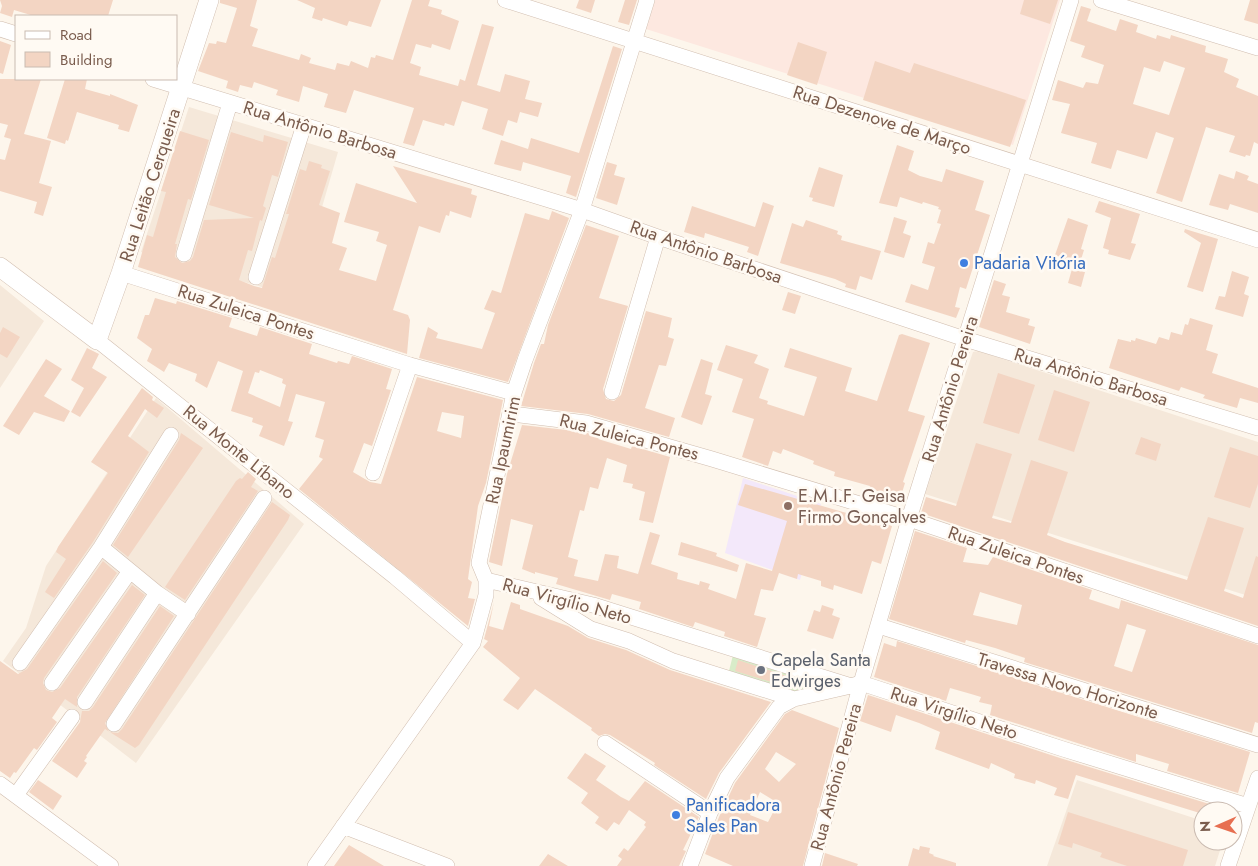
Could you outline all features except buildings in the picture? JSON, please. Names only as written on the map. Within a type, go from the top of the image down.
[{"type":"street","name":"Rua Leitão Cerqueira","points":[[97,340],[121,273],[209,0]]},
{"type":"street","name":"Rua Dezenove de Março","points":[[506,0],[1258,240]]},
{"type":"street","name":"Rua Ipaumirim","points":[[314,866],[473,643],[484,607],[486,580],[479,563],[512,414],[514,393],[524,360],[582,210],[647,0]]},
{"type":"street","name":"Rua Antônio Pereira","points":[[812,866],[856,684],[878,626],[909,520],[1071,0]]},
{"type":"street","points":[[1101,0],[1258,48]]},
{"type":"street","points":[[0,29],[15,34]]},
{"type":"street","name":"Rua Antônio Barbosa","points":[[156,80],[582,210],[966,339],[1258,428]]},
{"type":"street","points":[[184,254],[230,102]]},
{"type":"street","points":[[256,277],[304,125]]},
{"type":"street","points":[[612,392],[658,237]]},
{"type":"street","name":"Rua Monte Líbano","points":[[0,267],[97,340],[395,577],[473,643]]},
{"type":"street","name":"Rua Zuleica Pontes","points":[[121,273],[410,365],[514,393]]},
{"type":"street","points":[[373,473],[410,365]]},
{"type":"street","name":"Rua Zuleica Pontes","points":[[512,414],[586,423],[909,520],[1258,636]]},
{"type":"street","points":[[20,663],[101,547],[171,435]]},
{"type":"street","points":[[114,724],[264,498]]},
{"type":"street","points":[[101,547],[157,593],[188,614]]},
{"type":"street","points":[[52,683],[130,571]]},
{"type":"street","name":"Rua Virgílio Neto","points":[[486,580],[593,605],[856,684],[1248,806]]},
{"type":"street","points":[[530,591],[591,629],[629,641],[673,661],[794,699]]},
{"type":"street","points":[[85,702],[157,593]]},
{"type":"street","name":"Travessa Novo Horizonte","points":[[878,626],[1258,745]]},
{"type":"street","points":[[690,866],[710,813],[738,761],[779,707],[794,699],[856,684]]},
{"type":"street","points":[[16,795],[72,717]]},
{"type":"street","points":[[605,743],[710,813]]},
{"type":"street","points":[[1228,866],[1258,778]]},
{"type":"street","points":[[0,784],[111,866]]},
{"type":"street","points":[[343,826],[447,866]]},
{"type":"shaded area","points":[[655,0],[1060,0],[1013,145],[646,29]]},
{"type":"shaded area","points":[[189,107],[338,152],[296,297],[141,252]]},
{"type":"shaded area","points":[[0,285],[44,321],[0,388]]},
{"type":"shaded area","points":[[978,351],[1258,442],[1258,599],[925,494],[973,352]]},
{"type":"shaded area","points":[[156,398],[304,524],[136,763],[3,661],[26,628],[46,566]]},
{"type":"shaded area","points":[[743,478],[821,504],[800,580],[725,553]]},
{"type":"shaded area","points":[[1077,780],[1193,818],[1193,851],[1220,851],[1215,866],[1047,866]]},
{"type":"green space","points":[[733,655],[814,680],[815,687],[792,696],[728,675]]},
{"type":"place","name":"Padaria Vitória","points":[[964,263]]},
{"type":"place","name":"E.M.I.F. Geisa Firmo Gonçalves","points":[[788,506]]},
{"type":"place","name":"Capela Santa Edwirges","points":[[761,670]]},
{"type":"place","name":"Panificadora Sales Pan","points":[[676,815]]}]
